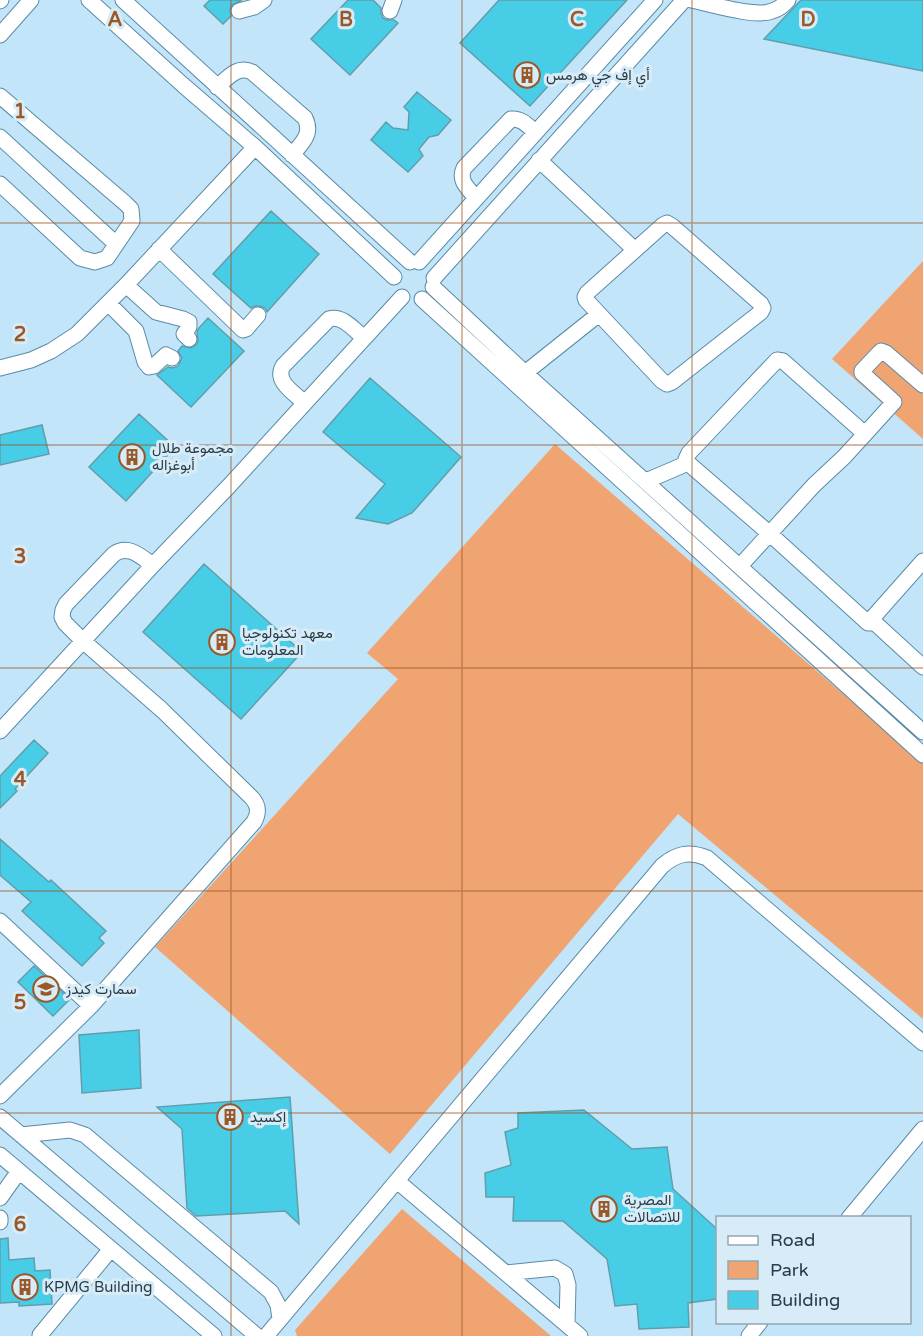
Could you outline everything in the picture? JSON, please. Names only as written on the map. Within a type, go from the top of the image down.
[{"type":"street","points":[[0,35],[31,0]]},
{"type":"street","points":[[89,0],[255,147],[394,278]]},
{"type":"street","points":[[123,0],[292,155],[415,262],[429,268],[434,283],[525,373],[923,732]]},
{"type":"street","points":[[239,11],[254,7],[264,0]]},
{"type":"street","points":[[655,0],[415,262],[400,267],[394,278],[395,288],[402,297],[412,301],[427,296],[434,283],[539,160],[684,0]]},
{"type":"street","points":[[692,0],[753,13],[773,11],[788,0]]},
{"type":"street","points":[[217,87],[234,72],[246,69],[305,118],[309,131],[307,138],[292,155]]},
{"type":"street","points":[[0,96],[131,209],[132,221],[106,258],[95,262],[80,258],[0,184]]},
{"type":"street","points":[[476,198],[463,183],[461,177],[464,168],[511,120],[522,121],[535,132]]},
{"type":"street","points":[[0,137],[116,244]]},
{"type":"street","points":[[0,368],[31,360],[51,351],[77,334],[255,147]]},
{"type":"street","points":[[539,160],[635,250]]},
{"type":"street","points":[[670,224],[761,304],[762,310],[667,384],[600,314],[586,300],[585,295],[663,225],[670,224]]},
{"type":"street","points":[[159,249],[243,330],[258,315]]},
{"type":"street","points":[[126,285],[156,312],[189,322],[189,327],[184,334],[189,339]]},
{"type":"street","points":[[0,731],[402,297]]},
{"type":"street","points":[[422,299],[923,755]]},
{"type":"street","points":[[108,303],[136,331],[145,362],[149,367],[154,366],[166,355],[172,358]]},
{"type":"street","points":[[525,373],[600,314]]},
{"type":"street","points":[[304,403],[282,381],[280,373],[283,366],[329,319],[334,317],[343,320],[364,339]]},
{"type":"street","points":[[740,566],[894,402],[862,373],[881,351],[923,385]]},
{"type":"street","points":[[865,434],[783,361],[779,360],[689,453],[686,459],[868,623],[875,623],[923,667]]},
{"type":"street","points":[[646,482],[688,463]]},
{"type":"street","points":[[0,1096],[91,1006],[257,817],[258,810],[252,798],[162,710],[83,641],[62,617],[66,604],[119,550],[130,550],[153,565]]},
{"type":"street","points":[[868,623],[923,561]]},
{"type":"street","points":[[266,1336],[669,860],[688,854],[707,858],[923,1043]]},
{"type":"street","points":[[0,921],[91,1006]]},
{"type":"street","points":[[0,1116],[257,1336]]},
{"type":"street","points":[[851,1216],[923,1129]]},
{"type":"street","points":[[21,1135],[70,1130],[85,1135],[271,1292],[278,1305],[280,1319]]},
{"type":"street","points":[[0,1155],[214,1336]]},
{"type":"street","points":[[0,1198],[19,1171]]},
{"type":"street","points":[[397,1181],[580,1336]]},
{"type":"street","points":[[36,1336],[111,1249]]},
{"type":"street","points":[[506,1273],[555,1268],[565,1274],[568,1285],[567,1325]]},
{"type":"street","points":[[749,1336],[759,1324]]},
{"type":"shaded area","points":[[0,0],[923,0],[923,1336],[0,1336]]},
{"type":"green space","points":[[923,261],[923,439],[832,359]]},
{"type":"green space","points":[[555,444],[923,763],[923,1019],[678,814],[390,1154],[155,947],[398,679],[367,653]]},
{"type":"green space","points":[[402,1209],[551,1336],[297,1336],[295,1330]]},
{"type":"building","points":[[210,0],[242,0],[232,5],[231,16],[223,24],[204,6]]},
{"type":"building","points":[[348,0],[373,0],[381,8],[383,18],[398,23],[350,75],[311,39]]},
{"type":"building","name":"أي إف جي هرمس","points":[[499,0],[627,0],[530,106],[460,43]]},
{"type":"building","points":[[801,0],[923,0],[923,71],[764,39]]},
{"type":"building","points":[[417,92],[451,120],[438,135],[429,137],[419,149],[423,156],[408,172],[371,140],[386,122],[393,128],[408,130],[409,112],[404,107]]},
{"type":"building","points":[[271,211],[319,254],[267,312],[260,306],[251,308],[213,274]]},
{"type":"building","points":[[208,318],[244,351],[191,407],[157,375],[168,367],[178,366],[182,358],[178,351],[182,346],[191,348],[196,345],[198,329]]},
{"type":"building","points":[[370,378],[461,457],[412,513],[388,524],[356,518],[385,484],[323,432]]},
{"type":"building","name":"مجموعة طلال أبوغزاله","points":[[139,414],[175,447],[126,501],[89,467]]},
{"type":"building","points":[[42,425],[49,454],[0,465],[0,435]]},
{"type":"building","name":"معهد تكنولوجيا المعلومات","points":[[204,564],[302,652],[241,719],[143,632]]},
{"type":"building","points":[[34,740],[48,753],[0,808],[0,776]]},
{"type":"building","points":[[0,839],[49,882],[51,880],[106,931],[99,938],[104,943],[82,966],[22,911],[31,902],[0,875]]},
{"type":"building","name":"سمارت كيدز","points":[[34,966],[70,999],[53,1016],[18,982]]},
{"type":"building","points":[[139,1030],[141,1088],[82,1093],[79,1035]]},
{"type":"building","name":"إكسيد","points":[[290,1097],[299,1224],[285,1211],[196,1216],[187,1208],[182,1129],[157,1107]]},
{"type":"building","name":"المصرية للاتصالات","points":[[584,1110],[632,1149],[667,1147],[673,1189],[716,1228],[716,1299],[688,1303],[689,1327],[639,1329],[637,1304],[615,1306],[607,1259],[563,1221],[513,1221],[514,1197],[486,1197],[485,1173],[511,1165],[505,1132],[518,1128],[518,1113]]},
{"type":"building","name":"KPMG Building","points":[[8,1238],[9,1260],[34,1258],[35,1271],[50,1270],[52,1304],[19,1306],[19,1302],[0,1303],[0,1239]]},
{"type":"place","name":"أي إف جي هرمس","points":[[527,75]]},
{"type":"place","name":"مجموعة طلال أبوغزاله","points":[[132,457]]},
{"type":"place","name":"معهد تكنولوجيا المعلومات","points":[[222,642]]},
{"type":"place","name":"سمارت كيدز","points":[[46,989]]},
{"type":"place","name":"إكسيد","points":[[230,1117]]},
{"type":"place","name":"المصرية للاتصالات","points":[[604,1209]]},
{"type":"place","name":"KPMG Building","points":[[25,1287]]}]
